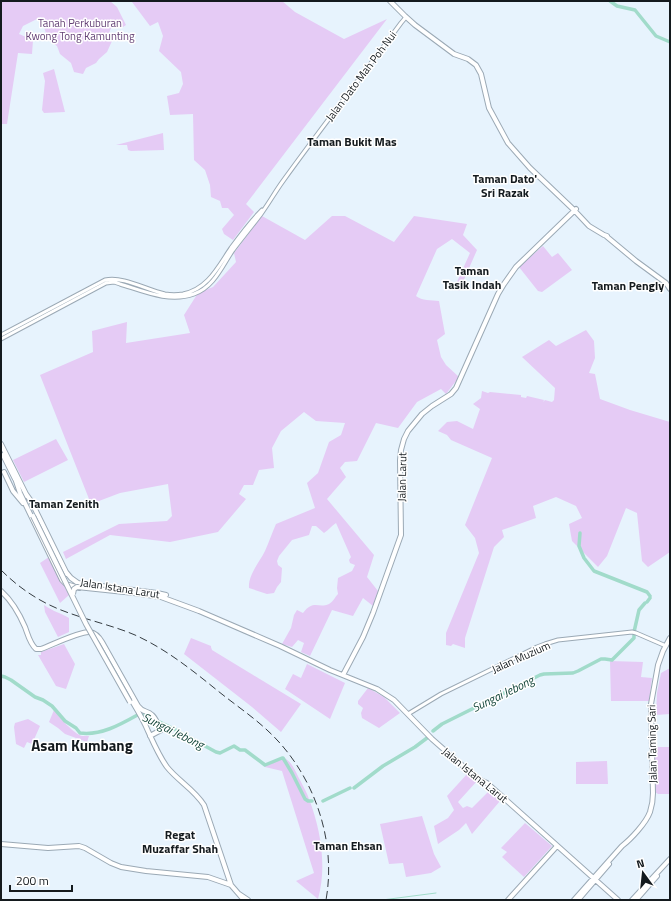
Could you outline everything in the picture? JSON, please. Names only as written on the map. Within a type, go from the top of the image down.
[{"type":"main road","points":[[390,1],[405,17],[451,52],[468,59],[476,65],[481,74],[489,108],[508,144],[530,168],[575,210],[586,223],[594,230],[607,236],[636,261],[666,283],[670,289]]},
{"type":"main road","name":"Jalan Larut","points":[[343,675],[363,637],[373,613],[401,535],[400,455],[406,434],[422,414],[451,394],[456,388],[498,294],[512,272],[575,210]]},
{"type":"main road","points":[[1,444],[82,615],[149,733],[160,756],[168,768],[200,799],[204,805],[231,886],[244,900]]},
{"type":"main road","points":[[1,450],[75,594],[82,615]]},
{"type":"main road","points":[[4,472],[13,491],[28,510]]},
{"type":"main road","points":[[15,478],[17,486],[60,578],[66,584],[75,584]]},
{"type":"main road","points":[[26,494],[31,501],[66,572],[69,581],[66,584]]},
{"type":"main road","points":[[66,572],[75,584]]},
{"type":"main road","name":"Jalan Istana Larut","points":[[75,584],[82,588],[154,596]]},
{"type":"main road","name":"Jalan Istana Larut","points":[[75,584],[157,593],[343,675],[374,687],[390,697],[432,739],[480,780],[487,783],[618,900]]},
{"type":"main road","name":"Jalan Istana Larut","points":[[75,594],[74,589],[77,587],[134,593],[165,598],[199,611]]},
{"type":"main road","points":[[75,594],[82,588]]},
{"type":"main road","points":[[1,591],[14,606],[32,644],[36,649],[42,649],[84,633],[96,634],[100,638],[138,706],[142,711],[154,716],[161,730],[150,736]]},
{"type":"main road","name":"Jalan Taming Sari","points":[[578,900],[594,879],[647,818],[651,810],[653,793],[651,704],[658,665],[670,638]]},
{"type":"main road","points":[[1,844],[48,848],[79,846],[90,850],[111,863],[121,867],[208,877],[231,886]]},
{"type":"main road","points":[[508,900],[557,846]]},
{"type":"main road","points":[[632,900],[670,859]]},
{"type":"main road","points":[[636,900],[656,877],[658,872]]},
{"type":"main road","name":"Jalan Taming Sari","points":[[574,900],[594,879]]},
{"type":"main road","points":[[237,893],[248,900]]},
{"type":"street","name":"Jalan Dato Mah Poh Nui","points":[[106,282],[110,279],[121,280],[168,295],[176,295],[192,291],[209,280],[238,238],[264,209],[310,144],[405,17]]},
{"type":"street","points":[[1,335],[106,282]]},
{"type":"street","points":[[1,339],[106,282]]},
{"type":"street","name":"Jalan Muzium","points":[[408,714],[441,694],[538,647],[558,640],[632,632],[666,646]]},
{"type":"green space","name":"Tanah Perkuburan Kwong Tong Kamunting","points":[[1,1],[110,1],[117,7],[126,25],[123,27],[111,28],[109,33],[112,41],[107,52],[96,63],[86,68],[83,74],[74,72],[71,63],[60,54],[57,46],[48,40],[41,17],[23,26],[19,34],[33,40],[32,54],[18,53],[7,124],[1,124]]},
{"type":"green space","points":[[130,1],[282,1],[295,12],[344,39],[387,19],[246,204],[254,212],[233,240],[224,234],[222,229],[234,215],[228,208],[222,208],[220,201],[211,197],[210,185],[205,170],[194,160],[193,114],[170,115],[167,96],[179,93],[183,84],[181,72],[159,51],[163,36],[158,22],[150,26]]},
{"type":"green space","points":[[54,69],[65,112],[44,113],[42,110],[45,81],[43,73]]},
{"type":"green space","points":[[163,133],[164,150],[131,151],[128,150],[127,145],[116,145]]},
{"type":"green space","points":[[262,216],[305,240],[332,216],[345,216],[394,242],[414,216],[467,224],[463,235],[477,250],[459,291],[456,288],[456,284],[470,253],[452,239],[437,249],[416,296],[424,300],[439,301],[445,334],[437,340],[441,357],[446,365],[459,377],[446,394],[441,389],[417,402],[398,428],[376,423],[357,461],[345,462],[340,468],[346,477],[327,499],[374,555],[367,577],[378,591],[373,606],[363,598],[353,616],[332,610],[310,656],[301,652],[304,643],[298,640],[292,647],[282,644],[291,628],[294,615],[297,610],[303,613],[310,606],[325,605],[333,601],[338,594],[338,578],[352,571],[355,565],[350,563],[349,560],[351,557],[336,523],[324,533],[316,526],[312,526],[309,535],[292,540],[279,556],[277,561],[278,565],[282,568],[281,582],[274,593],[267,594],[249,588],[249,583],[252,574],[265,551],[276,524],[315,508],[307,483],[318,473],[329,442],[341,435],[345,423],[316,421],[304,412],[281,431],[272,448],[274,468],[259,470],[253,485],[244,485],[239,494],[246,499],[218,532],[170,542],[110,535],[66,559],[63,552],[119,524],[167,521],[172,516],[168,484],[120,493],[91,504],[40,375],[93,352],[92,331],[127,322],[126,343],[190,333],[184,315],[198,293],[213,287],[236,262],[234,253]]},
{"type":"green space","points":[[543,246],[552,257],[558,253],[572,270],[542,292],[538,291],[519,267]]},
{"type":"green space","points":[[586,330],[594,341],[595,358],[589,373],[595,374],[600,399],[670,422],[670,552],[648,567],[642,561],[637,513],[626,508],[607,556],[598,567],[572,541],[569,524],[582,518],[576,506],[556,497],[533,506],[536,518],[502,530],[504,537],[494,547],[465,638],[465,648],[453,644],[451,646],[446,645],[446,633],[479,553],[475,538],[465,525],[492,458],[451,440],[447,435],[438,431],[447,422],[457,421],[473,429],[480,409],[473,404],[481,398],[482,391],[488,393],[521,395],[521,397],[526,398],[527,396],[544,400],[543,402],[545,400],[552,402],[554,400],[555,388],[522,357],[549,340],[556,346]]},
{"type":"green space","points":[[56,439],[68,460],[24,482],[13,460]]},
{"type":"green space","points":[[49,557],[69,595],[60,603],[40,563]]},
{"type":"green space","points":[[44,605],[69,618],[69,632],[58,637],[45,612]]},
{"type":"green space","points":[[191,638],[211,646],[212,650],[301,704],[281,732],[252,707],[184,654]]},
{"type":"green space","points":[[64,644],[75,664],[66,689],[56,686],[38,655],[41,655],[41,652]]},
{"type":"green space","points":[[610,661],[643,662],[641,677],[652,678],[649,701],[611,701]]},
{"type":"green space","points":[[307,664],[345,683],[330,719],[285,689],[293,674],[301,678]]},
{"type":"green space","points":[[670,668],[670,714],[656,715],[657,693],[661,673]]},
{"type":"green space","points":[[368,688],[384,697],[400,713],[379,728],[362,718],[361,713],[363,708],[358,704],[358,701]]},
{"type":"green space","points":[[54,710],[71,729],[79,735],[89,736],[87,742],[65,734],[49,722]]},
{"type":"green space","points":[[28,719],[40,726],[32,744],[27,742],[24,748],[16,744],[14,727],[15,723]]},
{"type":"green space","points":[[654,747],[670,747],[670,794],[658,794],[655,792]]},
{"type":"green space","points":[[284,758],[292,764],[308,797],[317,823],[322,861],[321,887],[318,899],[296,881],[314,873],[282,771],[264,766]]},
{"type":"green space","points":[[607,761],[608,784],[576,784],[576,762]]},
{"type":"green space","points":[[468,773],[477,781],[458,802],[463,808],[467,806],[472,808],[489,791],[500,801],[472,834],[466,823],[459,830],[438,844],[434,826],[448,818],[454,810],[447,796]]},
{"type":"green space","points":[[422,816],[434,854],[441,867],[431,873],[406,877],[403,863],[389,864],[380,824]]},
{"type":"green space","points":[[525,823],[552,846],[524,877],[502,857],[507,852],[501,848]]},
{"type":"waterway","points":[[610,1],[617,6],[635,10],[656,36],[670,42]]},
{"type":"waterway","name":"Sungai Jebong","points":[[580,533],[579,546],[584,558],[594,571],[647,592],[650,596]]},
{"type":"waterway","name":"Sungai Jebong","points":[[647,602],[650,598]]},
{"type":"waterway","name":"Sungai Jebong","points":[[634,632],[639,610],[645,603]]},
{"type":"waterway","name":"Sungai Jebong","points":[[433,731],[442,724],[540,675],[573,673],[601,659],[612,660],[634,638],[634,634]]},
{"type":"waterway","name":"Sungai Jebong","points":[[1,676],[11,680],[35,697],[52,706],[65,721],[76,728],[80,733],[96,733],[104,731],[120,725],[141,713],[216,752],[220,753],[234,746],[240,750],[245,750],[265,765],[283,758],[305,799],[312,801]]},
{"type":"waterway","name":"Sungai Jebong","points":[[354,788],[383,766],[427,738]]},
{"type":"waterway","name":"Sungai Jebong","points":[[323,801],[350,788]]},
{"type":"waterway","points":[[382,900],[436,893]]},
{"type":"railway","points":[[1,570],[16,584],[41,601],[77,616],[135,635],[168,653],[267,730],[283,747],[297,766],[309,786],[318,808],[328,854],[329,877],[326,900]]},
{"type":"district","name":"Taman Bukit Mas","points":[[352,142]]},
{"type":"district","name":"Taman Dato' Sri Razak","points":[[505,186]]},
{"type":"district","name":"Taman Tasik Indah","points":[[472,278]]},
{"type":"district","name":"Taman Pengly","points":[[628,286]]},
{"type":"district","name":"Taman Zenith","points":[[64,504]]},
{"type":"district","name":"Asam Kumbang","points":[[82,746]]},
{"type":"district","name":"Regat Muzaffar Shah","points":[[180,842]]},
{"type":"district","name":"Taman Ehsan","points":[[348,846]]}]
